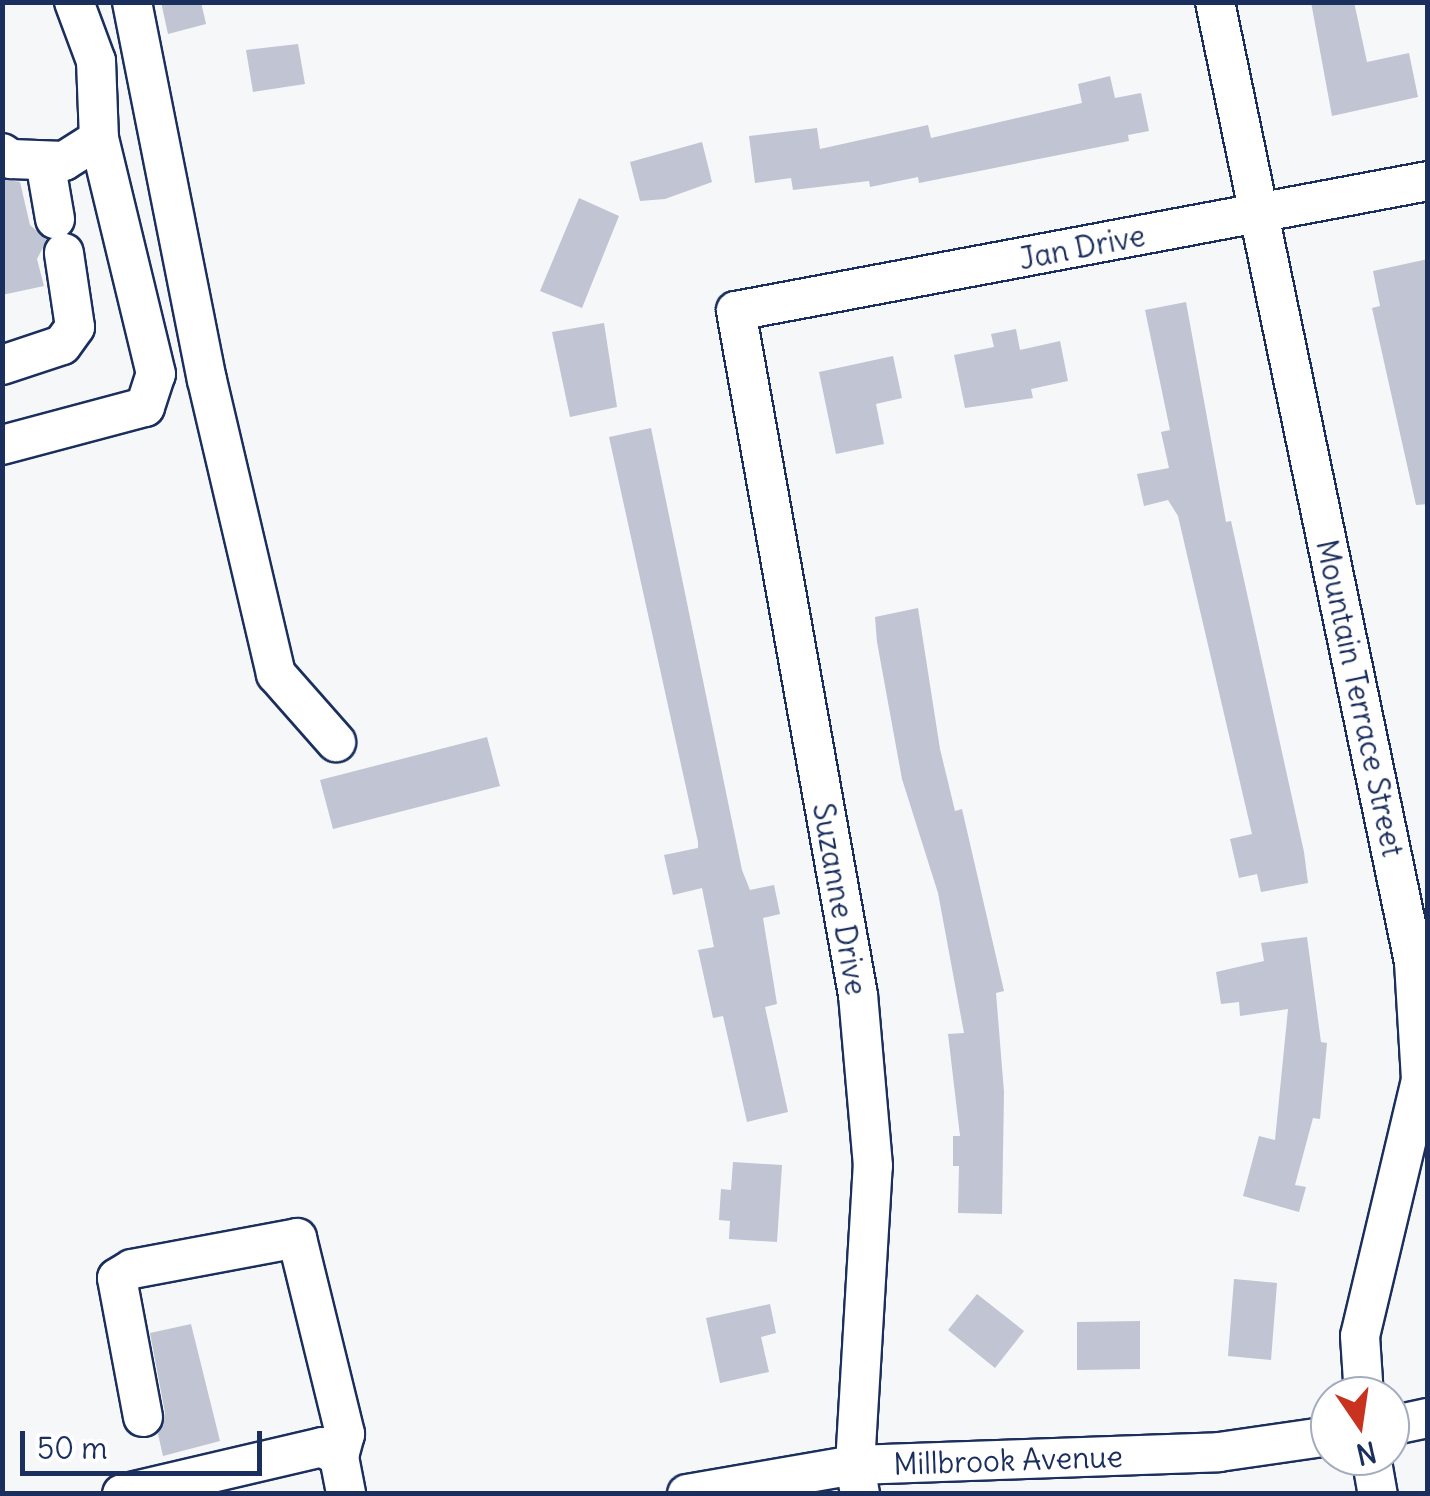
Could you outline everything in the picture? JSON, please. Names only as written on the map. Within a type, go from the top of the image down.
[{"type":"street","points":[[2,445],[144,407],[156,374],[100,139],[96,60],[74,2]]},
{"type":"street","points":[[132,2],[207,380],[276,674],[336,742]]},
{"type":"street","name":"Mountain Terrace Street","points":[[1215,2],[1414,962],[1421,1080],[1360,1336],[1363,1376]]},
{"type":"street","points":[[2,153],[64,161],[100,139]]},
{"type":"street","points":[[2,365],[62,345],[75,327],[46,160]]},
{"type":"street","name":"Jan Drive","points":[[736,311],[1428,181]]},
{"type":"street","name":"Suzanne Drive","points":[[736,311],[858,995],[874,1166],[857,1479]]},
{"type":"street","points":[[143,1417],[117,1278],[132,1269],[298,1238],[345,1434],[343,1475]]},
{"type":"street","name":"Millbrook Avenue","points":[[687,1494],[1219,1452],[1310,1439]]},
{"type":"street","points":[[122,1494],[322,1447],[343,1475]]},
{"type":"building","points":[[161,2],[201,2],[206,24],[168,34]]},
{"type":"building","points":[[1311,2],[1354,2],[1367,62],[1409,53],[1418,97],[1332,116]]},
{"type":"building","points":[[298,44],[305,84],[253,92],[246,50]]},
{"type":"building","points":[[1110,76],[1115,98],[1141,93],[1149,131],[1128,135],[1129,141],[919,183],[918,177],[870,187],[869,181],[793,190],[791,178],[755,183],[749,136],[817,128],[820,149],[928,125],[931,138],[1082,103],[1078,84]]},
{"type":"building","points":[[702,142],[712,182],[665,199],[640,201],[630,162]]},
{"type":"building","points":[[2,179],[20,182],[30,225],[47,240],[37,259],[44,286],[2,295]]},
{"type":"building","points":[[579,198],[619,216],[582,308],[540,291]]},
{"type":"building","points":[[1428,259],[1428,504],[1416,505],[1372,308],[1380,306],[1373,271]]},
{"type":"building","points":[[1186,302],[1226,522],[1231,521],[1308,883],[1261,892],[1257,874],[1239,878],[1230,839],[1252,834],[1178,516],[1168,500],[1144,506],[1137,474],[1169,468],[1161,432],[1170,430],[1145,310]]},
{"type":"building","points":[[604,323],[617,407],[570,417],[552,332]]},
{"type":"building","points":[[1016,329],[1020,350],[1060,341],[1068,381],[1031,389],[1033,398],[965,408],[954,355],[994,347],[991,334]]},
{"type":"building","points":[[893,356],[902,398],[876,404],[884,444],[836,454],[819,372]]},
{"type":"building","points":[[651,428],[742,870],[750,890],[774,885],[780,914],[763,918],[777,1004],[765,1007],[788,1112],[747,1122],[723,1016],[713,1018],[698,950],[714,947],[702,888],[673,895],[664,855],[698,848],[698,842],[609,437]]},
{"type":"building","points":[[918,608],[940,749],[955,811],[962,809],[1004,991],[996,993],[1004,1092],[1002,1214],[958,1213],[959,1166],[953,1166],[953,1136],[960,1136],[948,1034],[964,1033],[938,893],[902,779],[877,642],[875,617]]},
{"type":"building","points":[[487,737],[500,786],[333,829],[320,780]]},
{"type":"building","points":[[1307,937],[1321,1042],[1327,1043],[1320,1119],[1313,1118],[1295,1185],[1306,1187],[1299,1212],[1243,1196],[1259,1136],[1275,1140],[1288,1009],[1240,1016],[1239,1002],[1221,1004],[1216,972],[1264,961],[1261,943]]},
{"type":"building","points":[[733,1162],[782,1165],[777,1242],[729,1239],[730,1221],[719,1220],[721,1189],[731,1190]]},
{"type":"building","points":[[1234,1279],[1277,1283],[1271,1360],[1228,1356]]},
{"type":"building","points":[[977,1294],[1024,1331],[995,1368],[948,1330]]},
{"type":"building","points":[[770,1304],[776,1333],[761,1337],[769,1372],[720,1383],[706,1318]]},
{"type":"building","points":[[1140,1321],[1140,1369],[1077,1370],[1077,1322]]},
{"type":"building","points":[[191,1324],[220,1441],[163,1456],[158,1434],[165,1413],[150,1333]]}]
